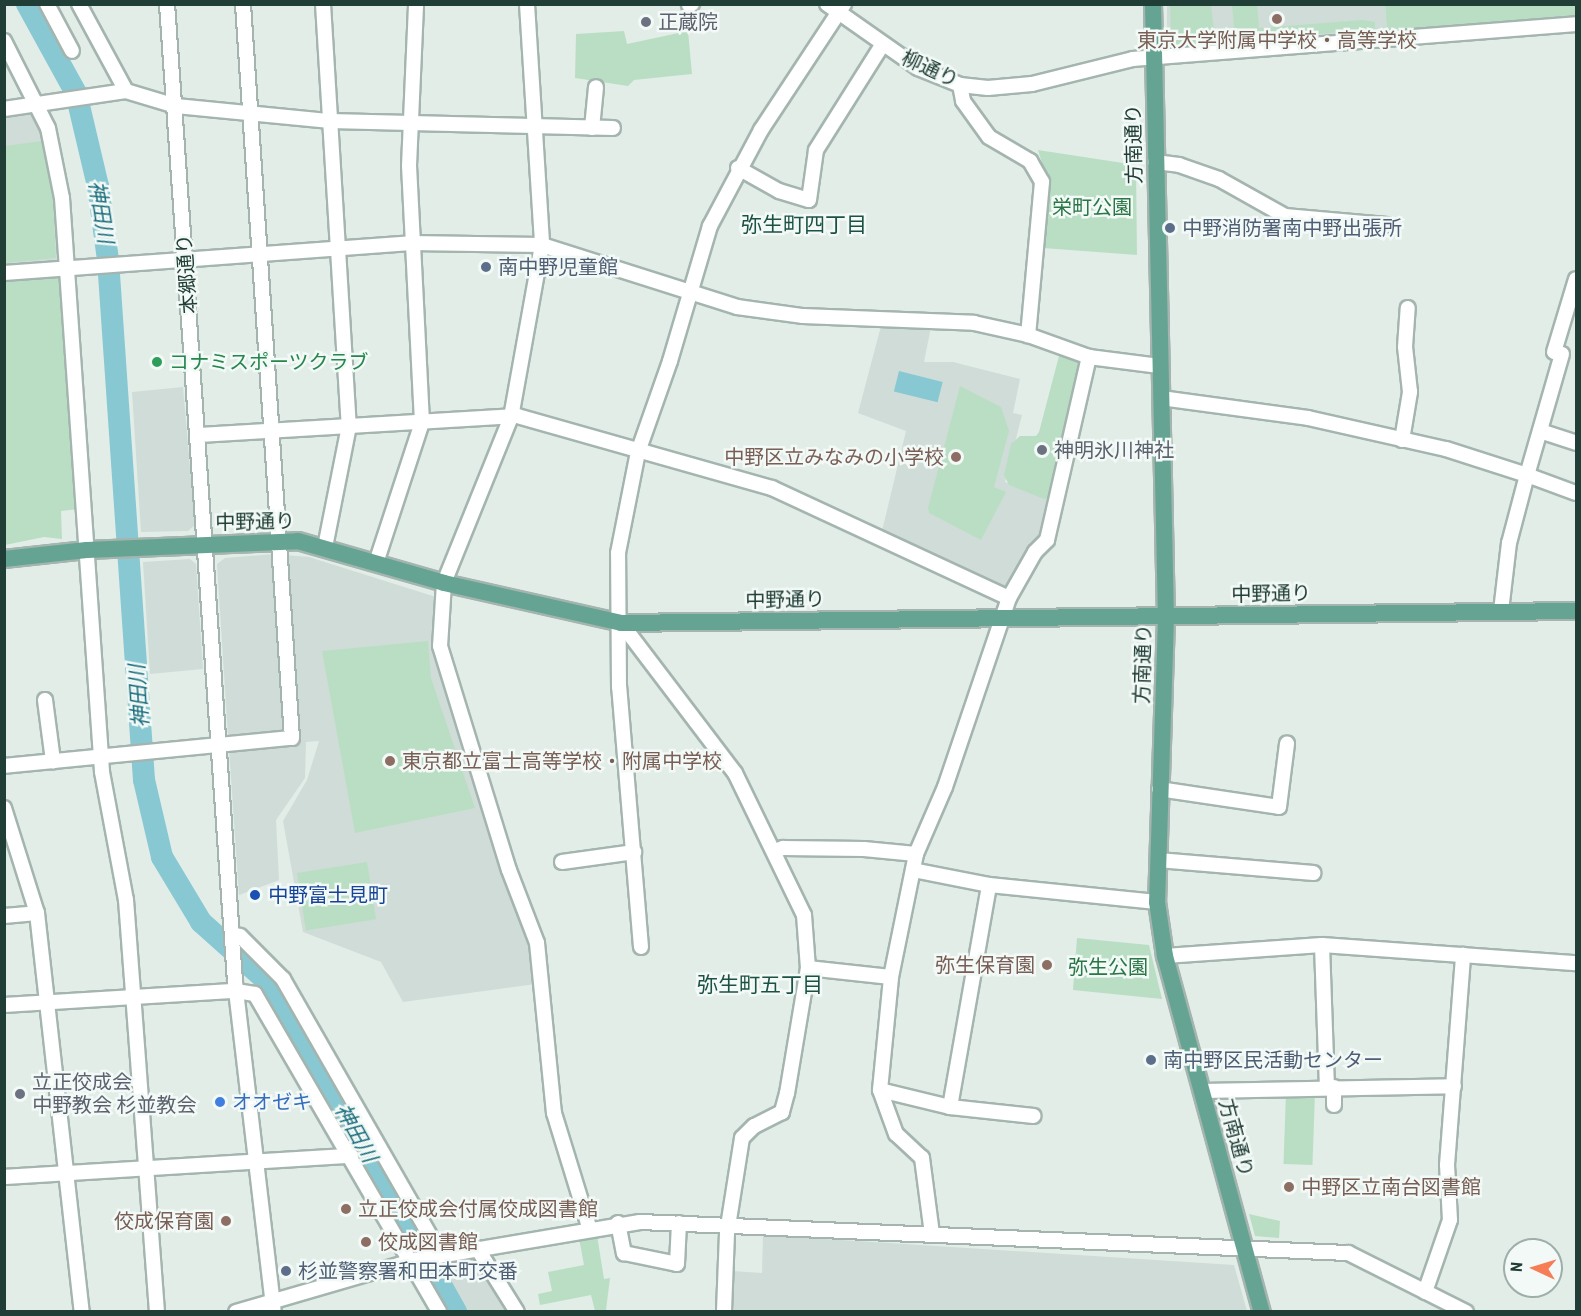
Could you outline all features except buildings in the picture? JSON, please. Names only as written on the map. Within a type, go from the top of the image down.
[{"type":"main road","name":"方南通り","points":[[1154,4],[1155,162],[1166,618],[1157,902],[1165,956],[1263,1311]]},
{"type":"main road","name":"中野通り","points":[[4,559],[87,550],[279,540],[326,547],[444,583],[621,623],[1003,617],[1166,618],[1576,611]]},
{"type":"street","points":[[47,4],[72,51]]},
{"type":"street","points":[[79,4],[126,91]]},
{"type":"street","name":"本郷通り","points":[[167,4],[176,106],[234,967],[253,1162],[272,1306]]},
{"type":"street","points":[[4,766],[218,743],[292,738],[243,4]]},
{"type":"street","points":[[323,4],[349,426],[326,547]]},
{"type":"street","points":[[376,563],[422,422],[411,243],[408,124],[416,4]]},
{"type":"street","points":[[527,4],[542,245],[511,417],[444,583],[440,646],[509,870],[537,943],[554,1113],[589,1227]]},
{"type":"street","name":"柳通り","points":[[826,4],[842,9],[882,45],[918,69],[960,86],[1005,88],[1094,66],[1153,57],[1576,24]]},
{"type":"street","points":[[641,947],[619,687],[621,623],[618,553],[638,452],[670,361],[688,290],[710,226],[738,168],[842,9]]},
{"type":"street","points":[[4,41],[38,104],[48,128],[62,198],[101,755],[126,900],[144,1170],[157,1311]]},
{"type":"street","points":[[738,168],[779,191],[809,200],[816,150],[882,45]]},
{"type":"street","points":[[960,86],[963,101],[989,136],[1030,161],[1042,182],[1028,335]]},
{"type":"street","points":[[592,128],[596,87]]},
{"type":"street","points":[[4,109],[126,91],[176,106],[330,122],[613,128]]},
{"type":"street","points":[[1155,162],[1179,165],[1219,179],[1285,216],[1387,225]]},
{"type":"street","points":[[4,273],[411,243],[542,245],[737,307],[803,316],[974,323],[1028,335],[1089,357],[1159,366]]},
{"type":"street","points":[[1501,611],[1509,543],[1540,431],[1576,279]]},
{"type":"street","points":[[1402,440],[1410,392],[1406,347],[1408,308]]},
{"type":"street","points":[[932,1234],[922,1158],[896,1134],[880,1090],[891,977],[916,854],[945,787],[1012,594],[1035,552],[1047,540],[1089,357]]},
{"type":"street","points":[[1161,398],[1308,418],[1446,448],[1576,493]]},
{"type":"street","points":[[198,435],[511,417],[772,488],[1012,594]]},
{"type":"street","points":[[1540,431],[1576,443]]},
{"type":"street","points":[[621,623],[735,773],[775,851],[804,915],[808,968],[801,1020],[782,1112],[754,1126],[742,1138],[728,1224],[724,1311]]},
{"type":"street","points":[[45,700],[53,761]]},
{"type":"street","points":[[1159,789],[1279,807],[1287,744]]},
{"type":"street","points":[[4,808],[37,913],[64,1173],[82,1311]]},
{"type":"street","points":[[775,851],[783,848],[852,849],[916,854]]},
{"type":"street","points":[[562,862],[633,852]]},
{"type":"street","points":[[1158,860],[1313,873]]},
{"type":"street","points":[[913,870],[989,885],[1157,902]]},
{"type":"street","points":[[950,1107],[989,885]]},
{"type":"street","points":[[4,916],[37,913]]},
{"type":"street","points":[[232,935],[240,936],[283,979],[439,1255]]},
{"type":"street","points":[[1322,945],[1334,1105]]},
{"type":"street","points":[[1165,956],[1322,945],[1576,963]]},
{"type":"street","points":[[1425,1292],[1450,1220],[1447,1210],[1462,955]]},
{"type":"street","points":[[808,968],[891,977]]},
{"type":"street","points":[[4,1005],[236,991],[255,994],[261,999],[412,1260],[439,1311]]},
{"type":"street","points":[[1202,1091],[1454,1086]]},
{"type":"street","points":[[880,1090],[950,1107],[1034,1116]]},
{"type":"street","points":[[4,1177],[351,1156]]},
{"type":"street","points":[[618,1223],[624,1253],[677,1264],[679,1223]]},
{"type":"street","points":[[236,1311],[272,1306],[412,1260],[618,1223],[728,1224],[1348,1253],[1466,1311]]},
{"type":"street","points":[[477,1248],[517,1311]]},
{"type":"shaded area","name":"東京大学附属中学校・高等学校","points":[[1167,5],[1385,5],[1387,34],[1172,52],[1167,43]]},
{"type":"shaded area","points":[[35,111],[57,197],[62,257],[57,262],[5,266],[5,115]]},
{"type":"shaded area","name":"中野区立みなみの小学校","points":[[881,326],[931,327],[924,362],[953,362],[1020,379],[1013,413],[1022,415],[1005,482],[1051,500],[1041,538],[1007,590],[882,531],[906,431],[858,413]]},
{"type":"shaded area","points":[[183,387],[195,525],[188,531],[141,532],[132,392]]},
{"type":"shaded area","points":[[274,554],[286,732],[228,736],[217,564],[225,558]]},
{"type":"shaded area","name":"東京都立富士高等学校・附属中学校","points":[[284,555],[309,557],[436,597],[435,656],[530,943],[536,984],[403,1002],[381,962],[303,932],[283,821],[307,780],[319,741],[306,742],[305,778],[276,820],[279,880],[239,895],[229,748],[297,743]]},
{"type":"shaded area","points":[[190,559],[196,564],[203,669],[150,674],[143,562]]},
{"type":"shaded area","points":[[763,1235],[1234,1265],[1247,1311],[731,1312],[732,1271],[762,1273]]},
{"type":"shaded area","points":[[474,1259],[510,1311],[462,1311],[439,1269]]},
{"type":"green space","points":[[1232,4],[1257,5],[1259,28],[1362,20],[1375,22],[1375,29],[1177,47],[1171,40],[1170,5],[1211,5],[1214,30],[1234,28]]},
{"type":"green space","points":[[1385,5],[1576,5],[1576,18],[1387,34]]},
{"type":"green space","points":[[624,31],[627,44],[688,31],[692,74],[634,80],[628,86],[575,78],[576,34]]},
{"type":"green space","points":[[42,141],[53,199],[56,258],[5,263],[5,146]]},
{"type":"green space","name":"栄町公園","points":[[1038,150],[1136,165],[1137,255],[1043,248],[1049,187]]},
{"type":"green space","points":[[61,275],[78,509],[61,511],[62,539],[44,537],[5,545],[5,279]]},
{"type":"green space","points":[[1071,347],[1084,353],[1053,497],[1044,499],[1009,485],[1004,475],[1011,444],[1020,436],[1036,436],[1039,432],[1059,356]]},
{"type":"green space","points":[[960,386],[1001,407],[1009,431],[994,487],[1006,492],[981,540],[929,513],[928,508]]},
{"type":"green space","points":[[428,641],[431,678],[475,808],[355,833],[322,651]]},
{"type":"green space","points":[[367,862],[376,919],[306,930],[297,873]]},
{"type":"green space","name":"弥生公園","points":[[1077,938],[1149,945],[1162,999],[1073,990]]},
{"type":"green space","points":[[1286,1092],[1315,1093],[1312,1165],[1283,1164]]},
{"type":"green space","points":[[1249,1214],[1280,1221],[1279,1238],[1255,1236]]},
{"type":"green space","points":[[597,1235],[604,1279],[610,1278],[606,1310],[595,1311],[591,1295],[540,1305],[538,1294],[552,1291],[548,1272],[584,1265],[579,1238]]},
{"type":"water","points":[[899,371],[943,382],[938,402],[894,391]]},
{"type":"waterway","name":"神田川","points":[[27,4],[76,93],[98,186],[108,260],[144,780],[162,857],[201,922],[268,982],[285,1007],[456,1312]]},
{"type":"place","name":"東京大学附属中学校・高等学校","points":[[1277,19]]},
{"type":"place","name":"正蔵院","points":[[646,22]]},
{"type":"place","name":"中野消防署南中野出張所","points":[[1170,228]]},
{"type":"place","name":"南中野児童館","points":[[486,267]]},
{"type":"place","name":"コナミスポーツクラブ","points":[[157,362]]},
{"type":"place","name":"神明氷川神社","points":[[1042,450]]},
{"type":"place","name":"中野区立みなみの小学校","points":[[956,457]]},
{"type":"place","name":"東京都立富士高等学校・附属中学校","points":[[390,761]]},
{"type":"place","name":"中野富士見町","points":[[255,895]]},
{"type":"place","name":"弥生保育園","points":[[1047,965]]},
{"type":"place","name":"南中野区民活動センター","points":[[1151,1060]]},
{"type":"place","name":"立正佼成会 中野教会 杉並教会","points":[[20,1094]]},
{"type":"place","name":"オオゼキ","points":[[220,1102]]},
{"type":"place","name":"中野区立南台図書館","points":[[1289,1187]]},
{"type":"place","name":"立正佼成会付属佼成図書館","points":[[346,1209]]},
{"type":"place","name":"佼成保育園","points":[[226,1221]]},
{"type":"place","name":"佼成図書館","points":[[366,1242]]},
{"type":"place","name":"杉並警察署和田本町交番","points":[[286,1271]]},
{"type":"district","name":"弥生町四丁目","points":[[804,225]]},
{"type":"district","name":"弥生町五丁目","points":[[760,985]]}]
